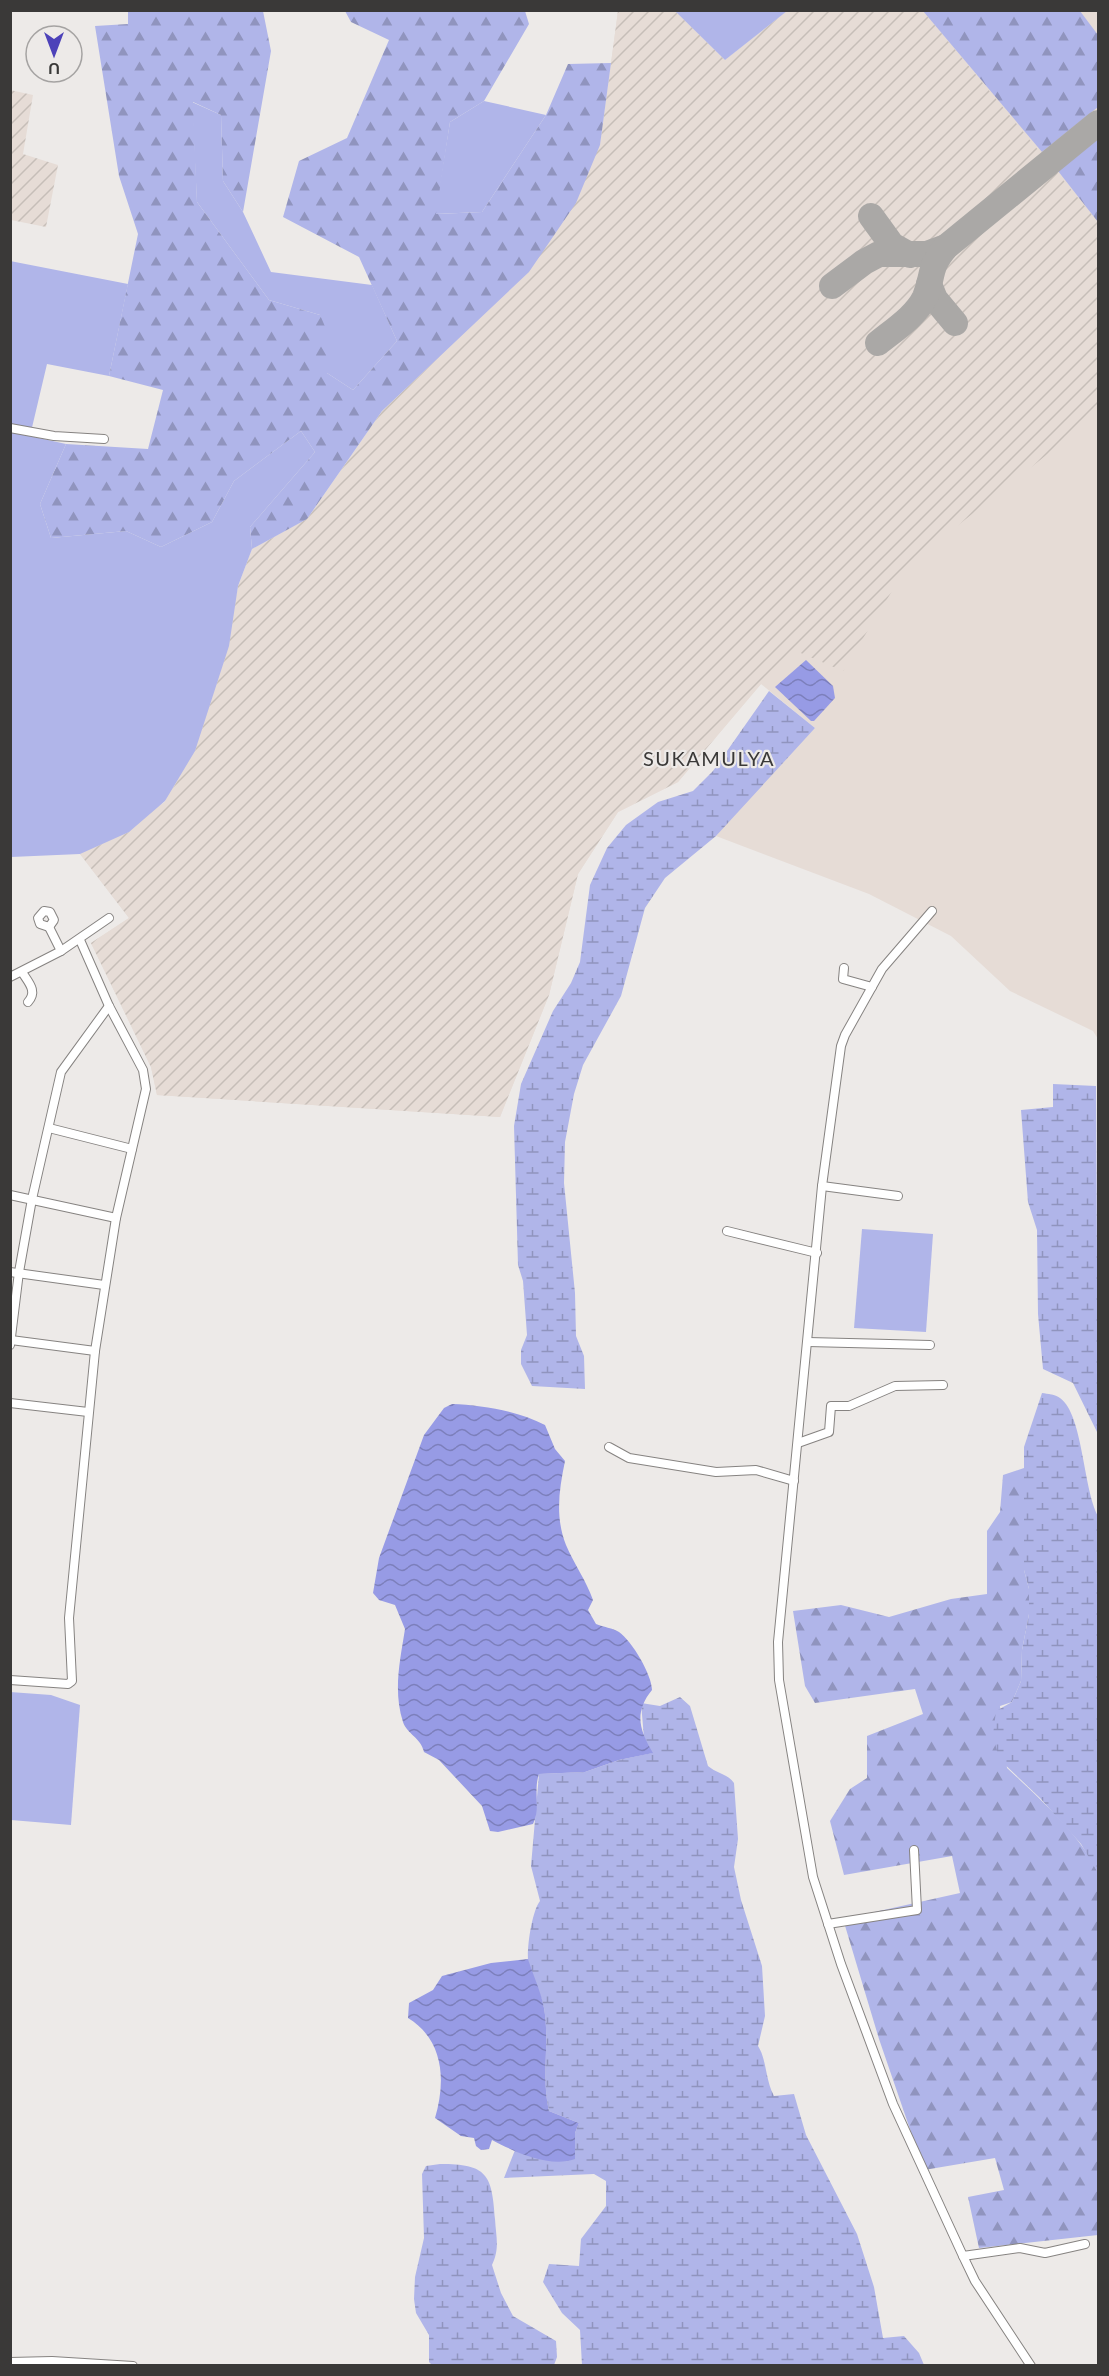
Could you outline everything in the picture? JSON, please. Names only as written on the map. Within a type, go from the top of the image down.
[{"type":"street","points":[[10,428],[54,436],[104,439]]},
{"type":"street","points":[[932,911],[882,969],[841,1046],[822,1186],[778,1642],[779,1680],[813,1877],[893,2104],[975,2281],[1031,2366]]},
{"type":"street","points":[[10,977],[80,940],[109,918]]},
{"type":"street","points":[[49,927],[61,951]]},
{"type":"street","points":[[10,1680],[68,1684],[72,1681],[69,1618],[95,1351],[116,1218],[146,1079],[109,1006],[80,940]]},
{"type":"street","points":[[844,968],[843,979],[872,987]]},
{"type":"street","points":[[22,972],[33,990],[33,997],[28,1002]]},
{"type":"street","points":[[10,1345],[15,1272],[64,1064],[109,1006]]},
{"type":"street","points":[[49,1128],[132,1149]]},
{"type":"street","points":[[822,1186],[898,1196]]},
{"type":"street","points":[[10,1195],[116,1218]]},
{"type":"street","points":[[727,1231],[816,1253]]},
{"type":"street","points":[[15,1272],[104,1285]]},
{"type":"street","points":[[11,1340],[95,1351]]},
{"type":"street","points":[[808,1342],[930,1346]]},
{"type":"street","points":[[798,1443],[829,1432],[831,1406],[849,1406],[895,1386],[944,1385]]},
{"type":"street","points":[[10,1403],[88,1412]]},
{"type":"street","points":[[609,1447],[629,1458],[716,1472],[756,1470],[794,1481]]},
{"type":"street","points":[[828,1924],[917,1910],[914,1850]]},
{"type":"street","points":[[963,2256],[1020,2248],[1045,2253],[1085,2244]]},
{"type":"street","points":[[10,2362],[52,2361],[133,2366]]},
{"type":"shaded area","points":[[618,11],[675,11],[725,60],[787,11],[1098,11],[1098,1039],[1093,1031],[1010,991],[951,936],[869,894],[716,836],[751,794],[815,728],[761,684],[678,782],[618,812],[578,874],[549,995],[500,1117],[157,1095],[151,1067],[91,943],[129,918],[80,854],[165,802],[252,549],[307,519],[600,145]]},
{"type":"shaded area","points":[[618,11],[675,11],[725,60],[787,11],[923,11],[1098,222],[1098,414],[908,565],[843,671],[796,651],[761,684],[678,782],[618,812],[578,874],[549,995],[500,1117],[157,1095],[151,1067],[91,943],[129,918],[80,854],[129,832],[165,802],[195,751],[229,646],[238,586],[252,549],[307,519],[382,411],[529,272],[600,145]]},
{"type":"shaded area","points":[[10,90],[33,95],[23,154],[58,165],[46,227],[11,220]]},
{"type":"green space","points":[[128,11],[263,11],[271,51],[243,212],[223,181],[221,115],[193,102],[197,202],[269,300],[320,315],[337,354],[327,373],[353,390],[397,341],[359,257],[283,217],[299,161],[347,138],[389,40],[351,22],[345,11],[525,11],[529,24],[484,101],[450,122],[436,214],[482,212],[546,115],[568,64],[611,63],[600,145],[576,203],[529,272],[382,411],[307,519],[252,549],[250,527],[315,452],[301,431],[234,481],[212,522],[161,547],[126,531],[51,538],[40,504],[66,444],[148,449],[163,390],[109,376],[138,234],[119,176],[95,26],[128,24]]},
{"type":"green space","points":[[675,11],[787,11],[725,60]]},
{"type":"green space","points":[[923,11],[1080,11],[1098,35],[1098,107],[1042,152]]},
{"type":"green space","points":[[484,101],[546,115],[482,212],[435,214],[450,122]]},
{"type":"green space","points":[[192,102],[221,115],[223,181],[243,212],[271,272],[372,285],[397,341],[353,390],[327,373],[320,315],[269,300],[197,202]]},
{"type":"green space","points":[[1098,138],[1098,222],[1058,171]]},
{"type":"green space","points":[[10,261],[128,284],[109,376],[47,364],[30,436],[66,444],[40,504],[51,538],[126,531],[161,547],[212,522],[234,481],[301,431],[315,452],[250,527],[252,549],[238,586],[229,646],[195,751],[165,801],[129,832],[80,854],[11,857]]},
{"type":"green space","points":[[769,691],[815,728],[716,836],[665,878],[645,908],[621,996],[583,1065],[574,1094],[565,1142],[564,1183],[575,1293],[576,1336],[584,1356],[585,1389],[532,1386],[521,1364],[521,1350],[527,1335],[523,1281],[518,1265],[514,1126],[521,1084],[553,1011],[571,983],[580,962],[590,885],[607,848],[626,825],[658,802],[693,791],[713,771]]},
{"type":"green space","points":[[1053,1084],[1096,1086],[1098,1434],[1073,1383],[1043,1369],[1038,1314],[1037,1230],[1028,1202],[1021,1110],[1053,1107]]},
{"type":"green space","points":[[862,1229],[933,1234],[926,1332],[854,1328]]},
{"type":"green space","points":[[1042,1393],[1060,1398],[1074,1419],[1089,1488],[1098,1516],[1098,1873],[1081,1844],[1040,1798],[999,1759],[993,1735],[996,1711],[1012,1702],[1021,1681],[1022,1650],[1029,1614],[1029,1589],[1024,1570],[1024,1447]]},
{"type":"green space","points":[[1024,1468],[1024,1570],[1029,1589],[1029,1614],[1022,1650],[1021,1681],[1012,1702],[1000,1706],[1007,1768],[1070,1831],[1091,1859],[1098,1873],[1098,2235],[979,2248],[968,2197],[1004,2190],[995,2158],[924,2170],[879,2039],[843,1919],[960,1893],[952,1856],[844,1875],[830,1821],[850,1789],[867,1778],[867,1736],[923,1714],[915,1689],[815,1703],[805,1686],[793,1611],[841,1605],[889,1617],[951,1599],[987,1594],[987,1531],[1000,1512],[1003,1475]]},
{"type":"green space","points":[[10,1692],[51,1695],[80,1705],[71,1825],[11,1820]]},
{"type":"green space","points":[[680,1697],[690,1706],[708,1766],[734,1783],[738,1839],[734,1867],[741,1900],[762,1966],[765,2016],[758,2046],[771,2090],[774,2096],[794,2094],[806,2135],[857,2234],[874,2287],[883,2338],[904,2336],[919,2353],[924,2365],[582,2365],[580,2330],[562,2313],[543,2282],[549,2264],[579,2266],[581,2239],[606,2206],[606,2181],[594,2174],[504,2178],[515,2150],[533,2157],[575,2159],[575,2133],[579,2123],[549,2111],[546,2086],[546,2021],[541,1996],[528,1960],[531,1929],[540,1901],[531,1866],[539,1774],[585,1772],[619,1760],[652,1753],[644,1738],[641,1703],[660,1706]]},
{"type":"green space","points":[[440,2164],[468,2166],[484,2175],[489,2182],[494,2204],[497,2242],[492,2265],[501,2293],[513,2316],[556,2341],[557,2357],[554,2365],[433,2366],[429,2362],[429,2335],[416,2313],[415,2277],[424,2238],[422,2174],[426,2166]]},
{"type":"water","points":[[806,660],[833,686],[835,698],[814,721],[811,721],[775,687]]},
{"type":"water","points":[[452,1404],[500,1410],[545,1425],[555,1449],[565,1461],[560,1493],[560,1524],[566,1545],[593,1600],[588,1610],[596,1624],[617,1631],[630,1643],[645,1667],[652,1690],[643,1706],[641,1721],[644,1737],[653,1753],[619,1760],[585,1772],[539,1774],[533,1824],[498,1832],[490,1831],[482,1806],[439,1760],[424,1752],[420,1743],[405,1726],[398,1699],[398,1687],[405,1629],[395,1605],[379,1600],[373,1593],[379,1558],[424,1435],[444,1408]]},
{"type":"water","points":[[528,1959],[539,1990],[546,2021],[546,2086],[549,2111],[579,2123],[575,2133],[575,2159],[554,2162],[543,2160],[492,2140],[489,2149],[481,2150],[476,2146],[474,2138],[461,2136],[435,2118],[441,2076],[439,2062],[429,2038],[408,2018],[409,2003],[433,1990],[442,1976],[491,1963]]},
{"type":"taxiway","points":[[878,343],[904,322],[921,304],[934,266],[946,247],[1098,123]]},
{"type":"taxiway","points":[[871,216],[892,245],[910,255]]},
{"type":"taxiway","points":[[832,286],[864,262],[879,254],[927,254],[946,247]]},
{"type":"taxiway","points":[[929,284],[935,299],[955,323]]},
{"type":"district","name":"SUKAMULYA","points":[[709,758]]}]
